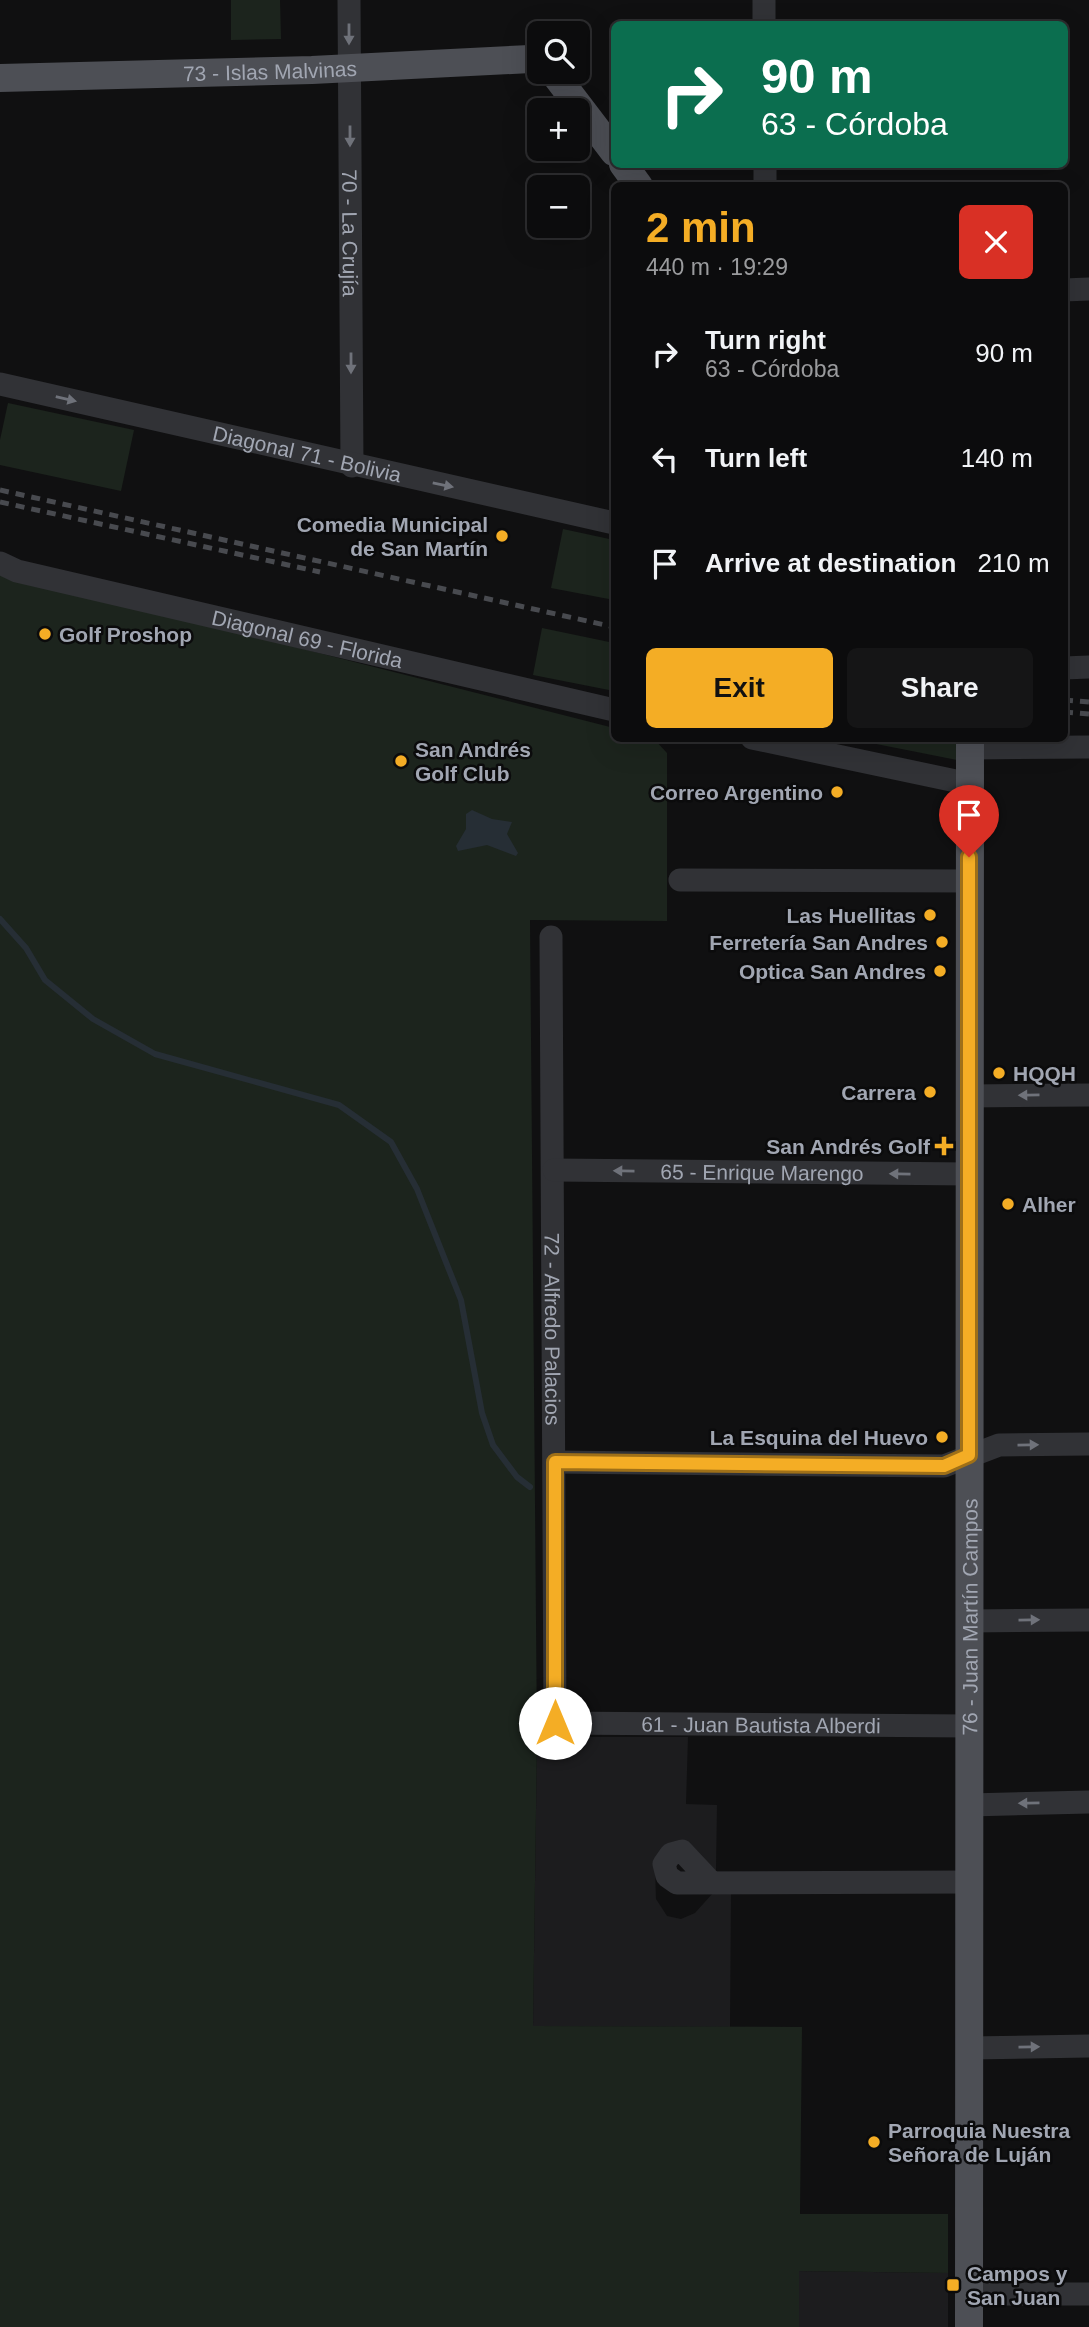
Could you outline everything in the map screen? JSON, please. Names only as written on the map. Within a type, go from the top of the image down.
[{"type":"main road","name":"73 - Islas Malvinas","points":[[0,78],[349,68],[527,59]]},
{"type":"main road","points":[[562,84],[611,148]]},
{"type":"main road","name":"76 - Juan Martín Campos","points":[[969,2327],[970,743]]},
{"type":"street","name":"70 - La Crujía","points":[[349,0],[352,466]]},
{"type":"street","points":[[764,0],[764,21]]},
{"type":"street","points":[[1068,290],[1089,289]]},
{"type":"street","name":"Diagonal 71 - Bolivia","points":[[0,384],[352,466],[611,522]]},
{"type":"street","name":"Diagonal 69 - Florida","points":[[0,563],[17,571],[611,709]]},
{"type":"street","points":[[1068,668],[1089,667]]},
{"type":"street","points":[[771,742],[970,784]]},
{"type":"street","points":[[970,743],[1089,747]]},
{"type":"street","points":[[680,880],[968,881]]},
{"type":"street","name":"72 - Alfredo Palacios","points":[[551,937],[555,1723]]},
{"type":"street","points":[[969,1096],[1089,1095]]},
{"type":"street","name":"65 - Enrique Marengo","points":[[554,1170],[968,1174]]},
{"type":"street","points":[[555,1462],[944,1466],[999,1445],[1089,1444]]},
{"type":"street","points":[[968,1621],[1089,1619]]},
{"type":"street","name":"61 - Juan Bautista Alberdi","points":[[555,1723],[969,1726]]},
{"type":"street","points":[[968,1805],[1089,1802]]},
{"type":"street","points":[[712,1883],[970,1882]]},
{"type":"street","points":[[969,2048],[1089,2046]]},
{"type":"street","points":[[969,2294],[1089,2294]]},
{"type":"shaded area","points":[[231,0],[280,0],[281,39],[231,40]]},
{"type":"shaded area","points":[[8,403],[134,430],[121,491],[0,465],[0,440]]},
{"type":"shaded area","points":[[563,529],[611,539],[611,599],[551,588]]},
{"type":"shaded area","points":[[0,572],[611,727],[611,742],[657,742],[667,753],[667,921],[530,920],[537,1737],[533,2026],[802,2027],[800,2214],[948,2214],[948,2273],[799,2271],[799,2327],[0,2327]]},
{"type":"shaded area","points":[[542,628],[611,642],[611,690],[533,675]]},
{"type":"shaded area","points":[[866,742],[957,742],[957,760]]},
{"type":"shaded area","points":[[472,810],[492,819],[512,822],[507,834],[518,853],[516,856],[487,845],[458,851],[456,846],[466,829],[466,814]]},
{"type":"shaded area","points":[[537,1737],[688,1737],[686,1804],[717,1805],[716,1870],[711,1870],[701,1857],[655,1868],[656,1899],[667,1916],[681,1919],[695,1913],[713,1893],[731,1894],[730,2027],[533,2026]]},
{"type":"shaded area","points":[[798,2271],[948,2273],[948,2327],[799,2327]]},
{"type":"waterway","points":[[0,919],[26,948],[45,980],[93,1019],[155,1054],[339,1105],[391,1142],[417,1189],[461,1300],[482,1413],[493,1445],[517,1477],[530,1487]]},
{"type":"railway","points":[[0,490],[611,626]]},
{"type":"railway","points":[[0,502],[320,572]]},
{"type":"railway","points":[[1068,700],[1089,702]]},
{"type":"railway","points":[[1068,712],[1089,714]]},
{"type":"place","name":"Comedia Municipal de San Martín","points":[[502,536]]},
{"type":"place","name":"Golf Proshop","points":[[45,634]]},
{"type":"place","name":"San Andrés Golf Club","points":[[401,761]]},
{"type":"place","name":"Correo Argentino","points":[[837,792]]},
{"type":"place","name":"Las Huellitas","points":[[930,915]]},
{"type":"place","name":"Ferretería San Andres","points":[[942,942]]},
{"type":"place","name":"Optica San Andres","points":[[940,971]]},
{"type":"place","name":"HQQH","points":[[999,1073]]},
{"type":"place","name":"Carrera","points":[[930,1092]]},
{"type":"place","name":"San Andrés Golf","points":[[944,1146]]},
{"type":"place","name":"Alher","points":[[1008,1204]]},
{"type":"place","name":"La Esquina del Huevo","points":[[942,1437]]},
{"type":"place","name":"Parroquia Nuestra Señora de Luján","points":[[874,2142]]},
{"type":"place","name":"Campos y San Juan","points":[[953,2285]]},
{"type":"route","points":[[555,1723],[555,1462],[944,1466],[969,1455],[969,857]]}]
